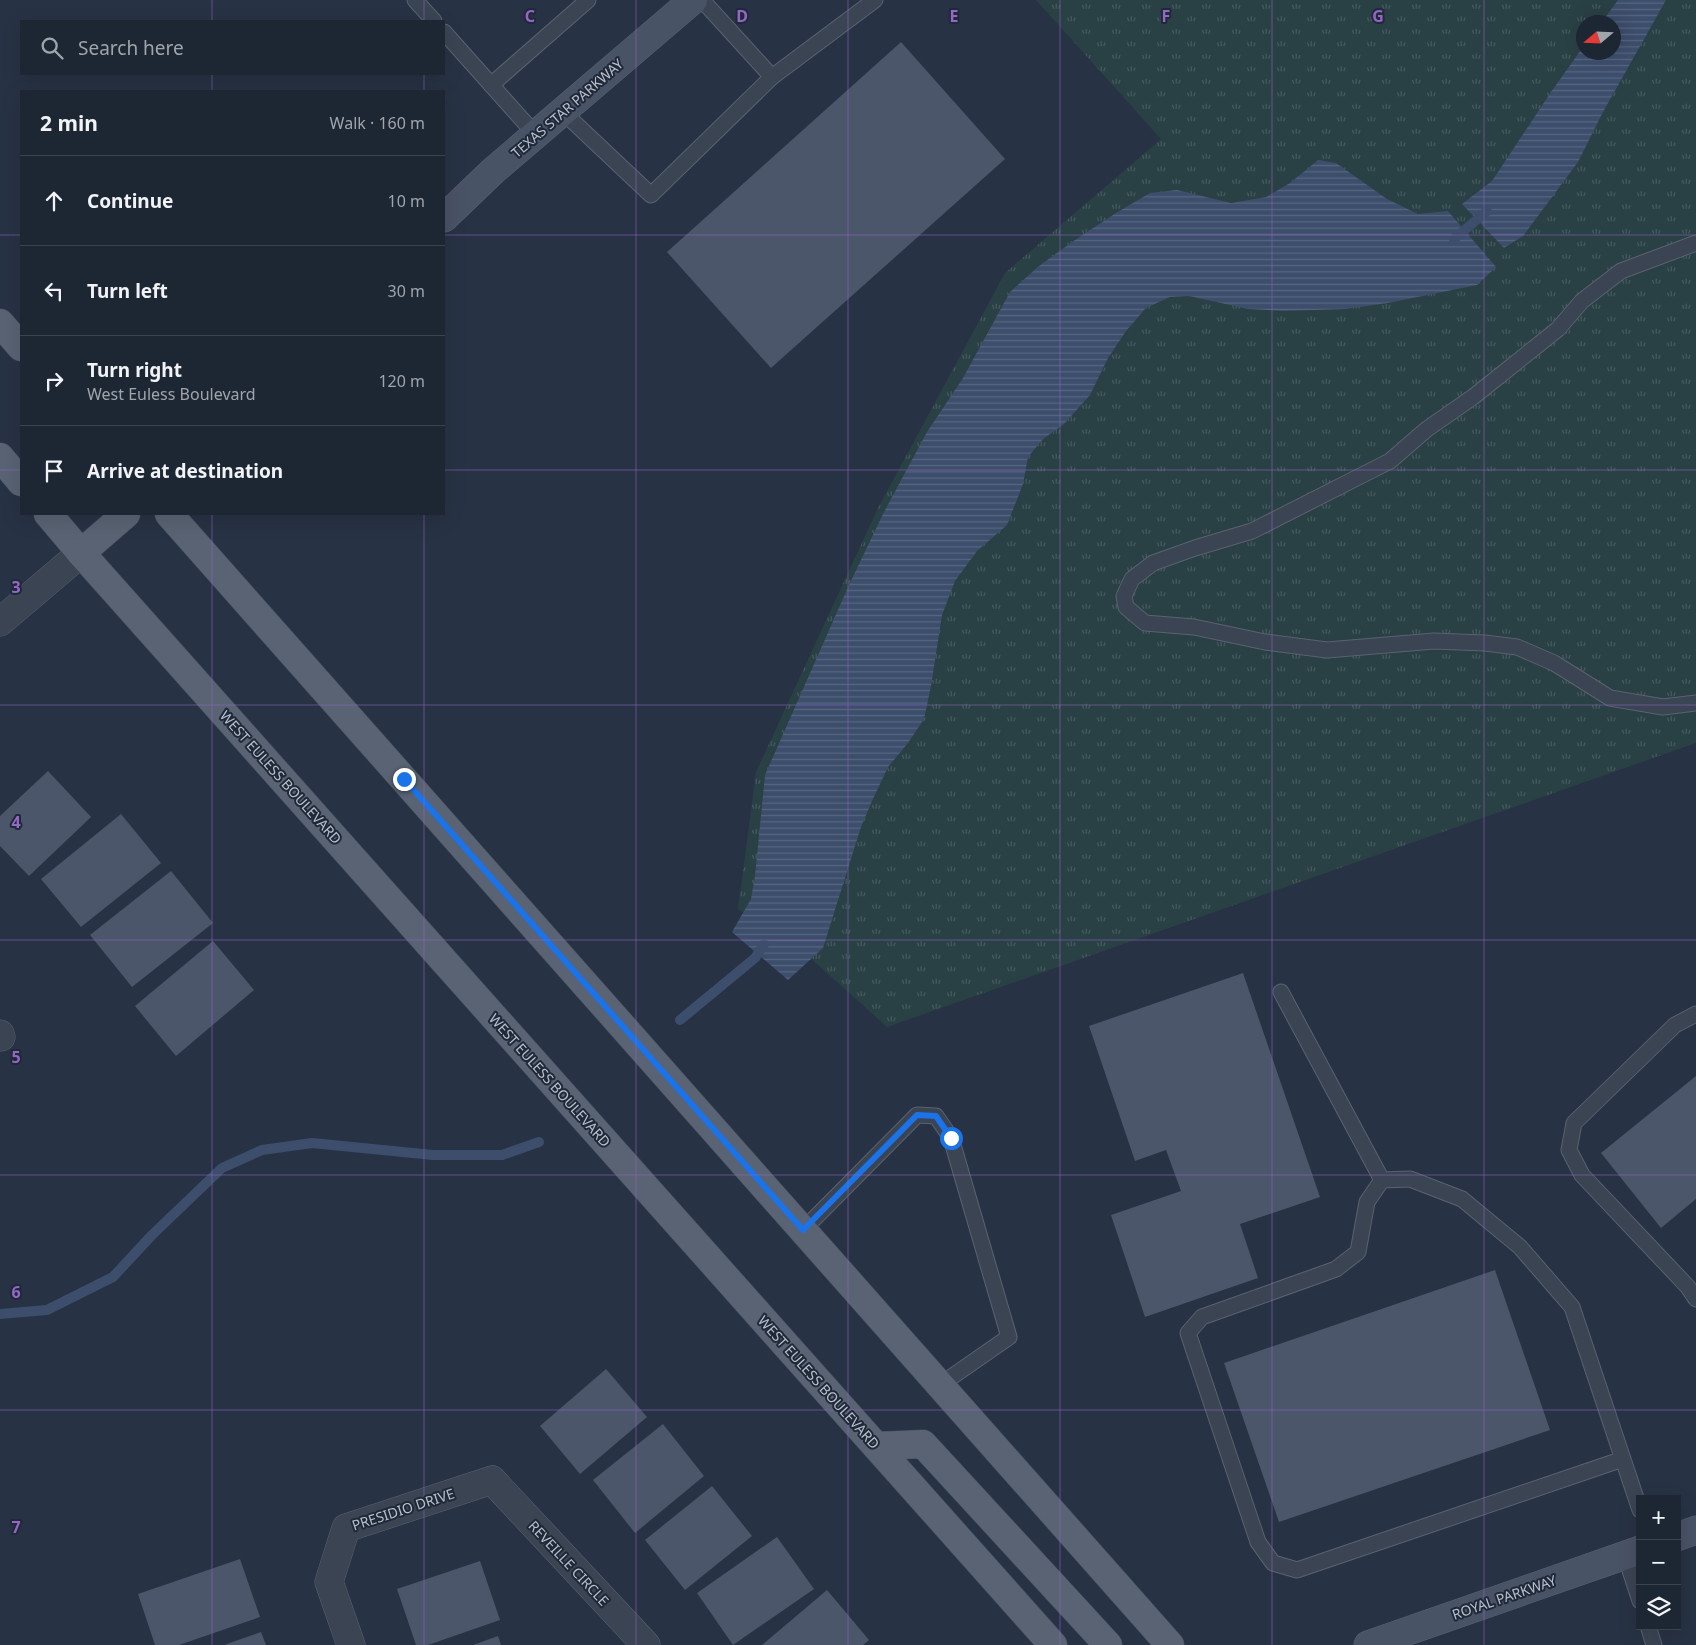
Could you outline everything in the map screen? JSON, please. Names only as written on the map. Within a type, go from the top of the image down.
[{"type":"main road","points":[[0,323],[20,346]]},
{"type":"main road","points":[[0,457],[20,481]]},
{"type":"main road","name":"WEST EULESS BOULEVARD","points":[[49,515],[1053,1645]]},
{"type":"main road","points":[[81,553],[125,515]]},
{"type":"main road","points":[[171,515],[1170,1645]]},
{"type":"main road","points":[[876,1446],[923,1444],[1108,1645]]},
{"type":"street","name":"TEXAS STAR PARKWAY","points":[[445,217],[493,171],[693,0]]},
{"type":"street","points":[[0,622],[81,553]]},
{"type":"street","name":"PRESIDIO DRIVE","points":[[352,1645],[330,1582],[346,1528],[492,1480]]},
{"type":"street","name":"REVEILLE CIRCLE","points":[[492,1480],[646,1645]]},
{"type":"street","points":[[1681,1536],[1696,1530]]},
{"type":"street","name":"ROYAL PARKWAY","points":[[1368,1645],[1632,1552]]},
{"type":"lane","points":[[415,0],[433,20]]},
{"type":"lane","points":[[491,85],[588,0]]},
{"type":"lane","points":[[702,0],[772,77]]},
{"type":"lane","points":[[562,112],[651,195],[772,77],[875,0]]},
{"type":"lane","points":[[445,33],[536,135]]},
{"type":"lane","points":[[1696,243],[1621,271],[1582,301],[1558,329],[1473,397],[1428,429],[1390,461],[1252,531],[1153,563],[1132,579],[1124,596],[1126,607],[1145,623],[1194,627],[1265,642],[1327,650],[1434,641],[1485,643],[1518,647],[1554,663],[1610,698],[1663,706],[1696,703]]},
{"type":"lane","points":[[1282,992],[1382,1180]]},
{"type":"lane","points":[[1693,1288],[1582,1174],[1568,1150],[1574,1122],[1675,1025],[1696,1014]]},
{"type":"lane","points":[[803,1230],[917,1115],[936,1116],[951,1138],[1009,1337],[940,1385]]},
{"type":"lane","points":[[1382,1180],[1410,1178],[1462,1199],[1520,1247],[1572,1307],[1636,1498]]},
{"type":"lane","points":[[1382,1180],[1367,1202],[1358,1252],[1336,1270],[1202,1317],[1188,1332],[1258,1542],[1273,1563],[1297,1570],[1623,1459]]},
{"type":"lane","points":[[1632,1552],[1637,1585]]},
{"type":"lane","points":[[1649,1630],[1654,1645]]},
{"type":"green space","points":[[1036,0],[1696,0],[1696,743],[887,1027],[807,955],[738,909],[756,772],[878,508],[1005,273],[1161,139]]},
{"type":"water","points":[[1618,0],[1666,0],[1603,112],[1578,162],[1523,236],[1504,248],[1462,204],[1492,181],[1576,57],[1576,60],[1621,60],[1621,15],[1607,15]]},
{"type":"water","points":[[1318,160],[1336,163],[1387,199],[1418,214],[1448,211],[1496,267],[1477,285],[1388,303],[1345,309],[1283,311],[1248,309],[1189,296],[1170,297],[1146,308],[1126,331],[1108,358],[1090,395],[1064,424],[1043,439],[1028,457],[1023,484],[1007,525],[977,551],[955,581],[942,615],[924,719],[908,743],[888,767],[872,801],[861,827],[823,948],[788,980],[732,932],[751,899],[765,775],[849,585],[884,512],[927,432],[963,378],[1010,292],[1039,266],[1075,240],[1150,193],[1177,190],[1231,203],[1266,197],[1290,183]]},
{"type":"building","points":[[901,42],[1005,159],[771,368],[667,252]]},
{"type":"building","points":[[48,771],[91,817],[29,876],[0,846],[0,816]]},
{"type":"building","points":[[121,814],[161,863],[81,927],[41,879]]},
{"type":"building","points":[[171,871],[213,923],[132,987],[90,935]]},
{"type":"building","points":[[213,941],[254,990],[176,1056],[135,1006]]},
{"type":"building","points":[[1243,973],[1320,1197],[1240,1224],[1258,1278],[1145,1317],[1111,1215],[1181,1191],[1166,1150],[1135,1161],[1089,1026]]},
{"type":"building","points":[[1696,1076],[1696,1199],[1661,1228],[1601,1153]]},
{"type":"building","points":[[1495,1270],[1550,1430],[1279,1522],[1224,1363]]},
{"type":"building","points":[[606,1369],[647,1417],[580,1474],[540,1426]]},
{"type":"building","points":[[663,1424],[704,1476],[635,1533],[593,1480]]},
{"type":"building","points":[[712,1486],[752,1536],[685,1590],[645,1540]]},
{"type":"building","points":[[777,1537],[814,1589],[733,1645],[697,1593]]},
{"type":"building","points":[[240,1559],[260,1617],[179,1645],[155,1645],[138,1594]]},
{"type":"building","points":[[480,1561],[500,1620],[428,1645],[416,1645],[397,1589]]},
{"type":"building","points":[[827,1590],[869,1640],[863,1645],[762,1645]]},
{"type":"building","points":[[261,1632],[266,1645],[224,1645]]},
{"type":"building","points":[[498,1636],[501,1645],[473,1645]]},
{"type":"waterway","points":[[1454,239],[1487,211]]},
{"type":"waterway","points":[[680,1020],[755,958],[764,944]]},
{"type":"waterway","points":[[0,1314],[47,1310],[113,1277],[152,1235],[222,1168],[262,1150],[312,1143],[433,1155],[502,1155],[539,1142]]},
{"type":"route","points":[[404,779],[803,1230],[917,1115],[936,1116],[951,1138]]}]
